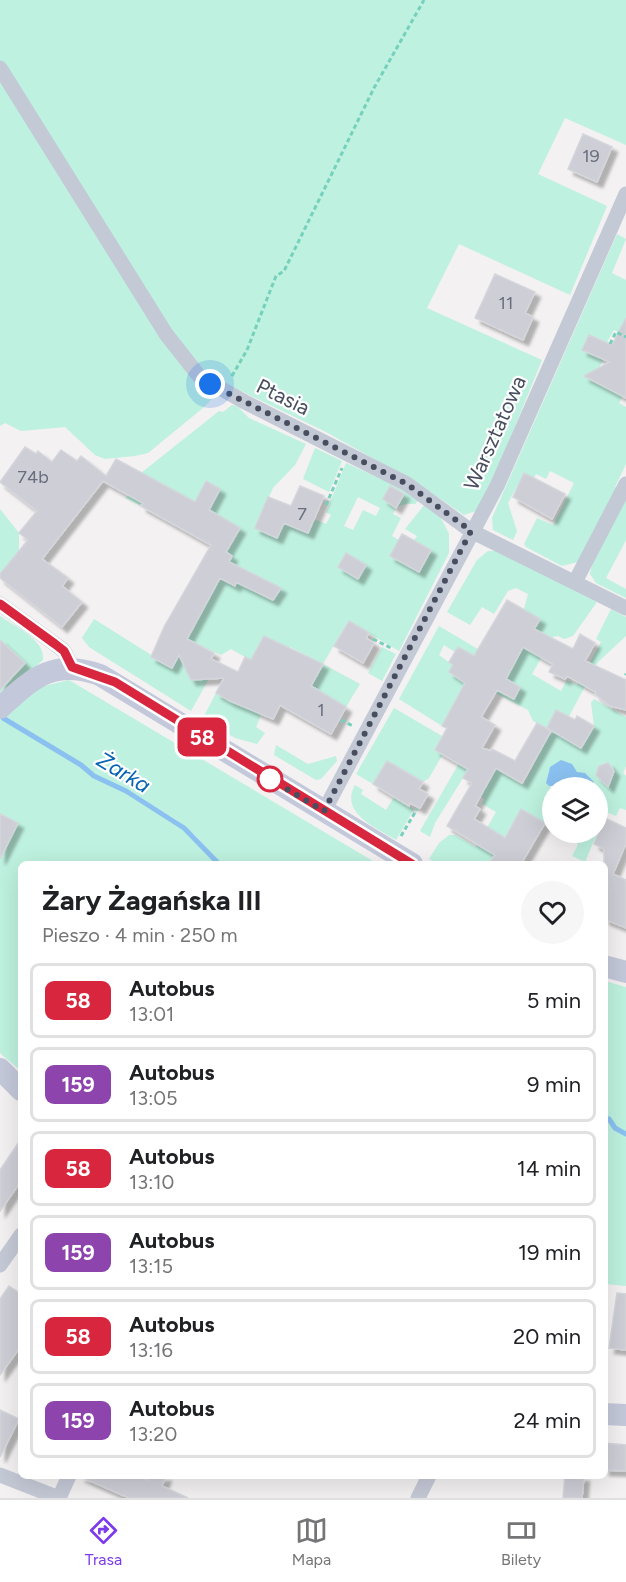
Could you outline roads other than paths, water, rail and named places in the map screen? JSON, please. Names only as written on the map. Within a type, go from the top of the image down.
[{"type":"street","name":"Ptasia","points":[[0,68],[166,333],[199,376],[221,390],[348,453],[426,496],[471,531],[626,608]]},
{"type":"street","name":"Warsztatowa","points":[[324,811],[496,486],[626,194]]},
{"type":"street","points":[[575,582],[626,484]]},
{"type":"street","points":[[0,604],[64,651],[72,667]]},
{"type":"street","points":[[0,708],[38,676],[49,671],[72,667],[115,682],[407,861]]},
{"type":"street","points":[[608,967],[626,972]]},
{"type":"street","points":[[0,1069],[18,1087]]},
{"type":"street","points":[[0,1087],[18,1094]]},
{"type":"street","points":[[0,1265],[18,1239]]},
{"type":"street","points":[[608,1414],[626,1415]]},
{"type":"street","points":[[0,1475],[59,1498],[68,1479]]},
{"type":"street","points":[[418,1498],[428,1479]]},
{"type":"water","points":[[561,760],[572,764],[577,772],[585,773],[589,777],[548,777],[550,767]]},
{"type":"waterway","name":"Żarka","points":[[3,718],[81,765],[94,776],[126,791],[184,828],[216,861]]},
{"type":"waterway","name":"Żarka","points":[[608,1119],[615,1128],[626,1134]]}]
